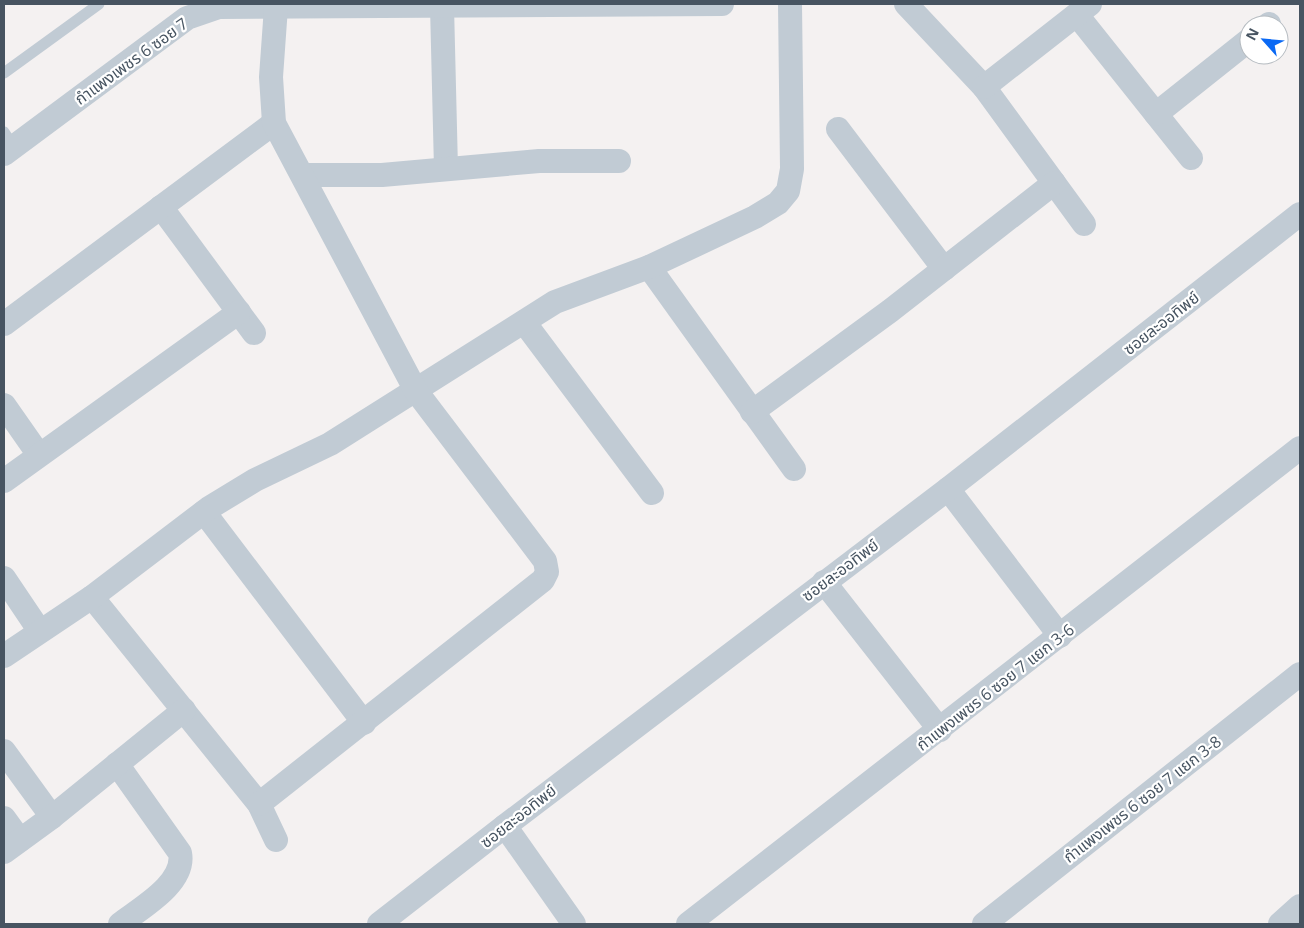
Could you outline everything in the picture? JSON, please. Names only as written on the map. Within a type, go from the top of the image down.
[{"type":"street","name":"กำแพงเพชร 6 ซอย 7","points":[[7,144],[187,18],[220,7],[722,4]]},
{"type":"street","points":[[4,656],[39,630],[92,597],[204,512],[255,480],[330,444],[555,302],[649,267],[778,203],[788,191],[792,169],[790,4]]},
{"type":"street","points":[[906,4],[984,87],[1084,224]]},
{"type":"street","points":[[442,6],[446,169]]},
{"type":"street","points":[[260,804],[543,580],[547,572],[545,561],[416,391],[304,175],[274,123],[271,77],[276,7]]},
{"type":"street","points":[[984,87],[1083,9],[1156,114],[1191,158]]},
{"type":"street","points":[[1156,114],[1239,48]]},
{"type":"street","points":[[4,324],[274,123]]},
{"type":"street","points":[[838,129],[944,269]]},
{"type":"street","points":[[304,175],[382,175],[539,161],[619,161]]},
{"type":"street","points":[[752,412],[944,269],[1054,183]]},
{"type":"street","points":[[161,207],[254,333]]},
{"type":"street","name":"ซอยละออทิพย์","points":[[379,924],[948,489],[1300,214]]},
{"type":"street","points":[[649,267],[794,469]]},
{"type":"street","points":[[4,481],[239,312]]},
{"type":"street","points":[[524,322],[652,494]]},
{"type":"street","points":[[4,405],[39,456]]},
{"type":"street","name":"กำแพงเพชร 6 ซอย 7 แยก 3-6","points":[[688,924],[940,730],[1300,448]]},
{"type":"street","points":[[948,489],[1060,636]]},
{"type":"street","points":[[204,512],[364,723]]},
{"type":"street","points":[[4,578],[39,630]]},
{"type":"street","points":[[824,582],[940,730]]},
{"type":"street","points":[[92,597],[260,804],[276,840]]},
{"type":"street","name":"กำแพงเพชร 6 ซอย 7 แยก 3-8","points":[[984,924],[1300,674]]},
{"type":"street","points":[[4,818],[12,846],[52,817],[184,710]]},
{"type":"street","points":[[4,751],[52,817]]},
{"type":"street","points":[[117,764],[180,853],[182,862],[174,880],[120,924]]},
{"type":"street","points":[[505,826],[574,924]]},
{"type":"street","points":[[1280,924],[1300,906]]},
{"type":"lane","points":[[4,73],[99,4]]}]
